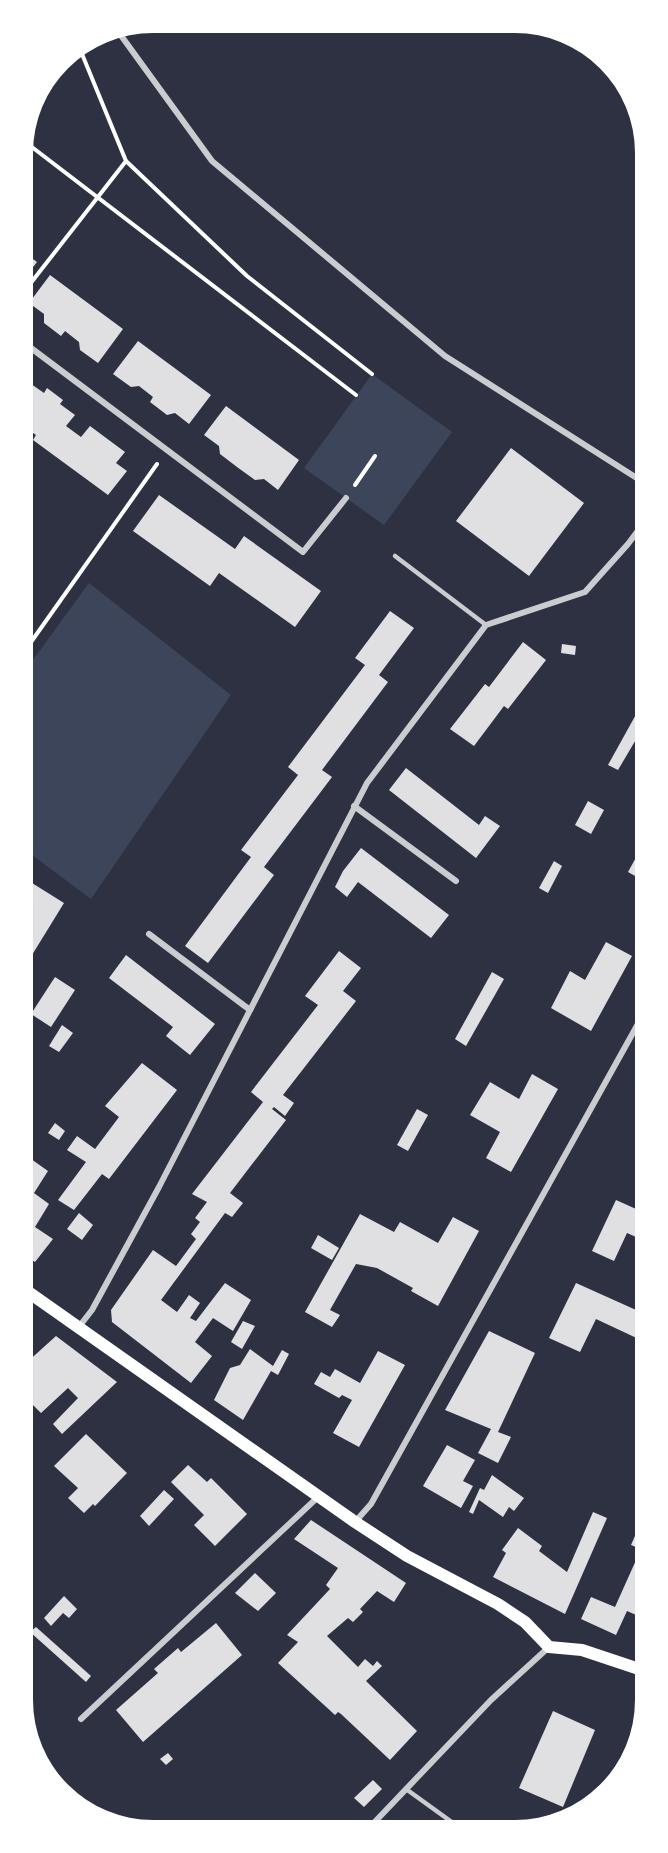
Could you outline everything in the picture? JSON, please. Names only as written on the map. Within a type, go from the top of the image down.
[{"type":"main road","points":[[33,1296],[355,1522],[407,1556],[498,1604],[525,1622],[549,1647],[582,1650],[635,1668]]},
{"type":"street","points":[[122,37],[212,161],[445,356],[635,476]]},
{"type":"street","points":[[33,350],[303,552],[346,498]]},
{"type":"street","points":[[78,1328],[92,1310],[159,1187],[366,783],[486,625],[585,592],[635,535]]},
{"type":"street","points":[[354,806],[456,881]]},
{"type":"street","points":[[149,934],[250,1010]]},
{"type":"street","points":[[355,1522],[370,1504],[635,1029]]},
{"type":"street","points":[[81,1719],[318,1497]]},
{"type":"street","points":[[377,1820],[491,1700],[549,1647]]},
{"type":"lane","points":[[395,556],[486,625]]},
{"type":"lane","points":[[406,1790],[449,1820]]},
{"type":"path","points":[[83,56],[126,161],[247,276],[372,374]]},
{"type":"path","points":[[33,148],[356,395]]},
{"type":"path","points":[[33,280],[126,161]]},
{"type":"path","points":[[33,639],[167,450]]},
{"type":"path","points":[[346,498],[375,456]]},
{"type":"shaded area","points":[[372,374],[452,432],[384,525],[304,468]]},
{"type":"shaded area","points":[[89,583],[231,695],[91,899],[33,856],[33,660]]},
{"type":"building","points":[[50,275],[123,329],[98,363],[80,350],[79,342],[65,331],[61,336],[44,323],[44,314],[33,306],[33,298]]},
{"type":"building","points":[[138,341],[211,395],[189,424],[175,413],[167,415],[150,402],[153,397],[139,386],[131,387],[113,374]]},
{"type":"building","points":[[33,385],[44,393],[47,388],[63,400],[60,404],[75,415],[66,426],[81,437],[90,426],[125,452],[116,463],[127,471],[108,495],[33,440],[36,435],[33,433]]},
{"type":"building","points":[[226,406],[299,460],[278,490],[264,479],[255,480],[237,467],[220,454],[219,446],[204,435]]},
{"type":"building","points":[[511,448],[584,503],[529,576],[456,521]]},
{"type":"building","points":[[159,495],[235,549],[244,536],[321,591],[295,627],[219,573],[210,586],[133,531]]},
{"type":"building","points":[[390,611],[414,628],[379,675],[388,682],[322,770],[332,777],[264,867],[274,875],[208,963],[185,946],[251,857],[241,850],[298,775],[288,767],[365,665],[355,658]]},
{"type":"building","points":[[523,642],[546,660],[508,709],[504,706],[474,746],[450,729],[485,684],[489,687]]},
{"type":"building","points":[[562,644],[576,646],[575,655],[561,653]]},
{"type":"building","points":[[635,716],[635,741],[618,770],[608,765]]},
{"type":"building","points":[[406,768],[479,825],[485,816],[500,826],[476,858],[389,790]]},
{"type":"building","points":[[588,801],[604,810],[591,834],[575,825]]},
{"type":"building","points":[[361,848],[449,915],[431,938],[358,882],[347,897],[335,887],[343,871]]},
{"type":"building","points":[[635,859],[635,876],[628,872]]},
{"type":"building","points":[[554,861],[562,866],[548,893],[539,888]]},
{"type":"building","points":[[33,884],[64,903],[33,953]]},
{"type":"building","points":[[606,942],[632,956],[591,1031],[551,1008],[570,971],[585,980]]},
{"type":"building","points":[[339,951],[361,968],[343,991],[356,1001],[283,1095],[294,1103],[285,1116],[274,1107],[272,1109],[286,1120],[230,1193],[243,1203],[232,1217],[225,1213],[161,1300],[177,1312],[189,1295],[200,1303],[190,1318],[196,1321],[225,1283],[251,1300],[233,1331],[213,1318],[195,1342],[212,1356],[191,1383],[112,1322],[111,1310],[153,1250],[176,1266],[196,1239],[191,1234],[200,1222],[195,1218],[207,1202],[192,1194],[263,1102],[251,1092],[318,1005],[305,996]]},
{"type":"building","points":[[126,955],[215,1024],[190,1055],[166,1036],[173,1027],[109,978]]},
{"type":"building","points":[[492,972],[504,979],[466,1046],[455,1039]]},
{"type":"building","points":[[55,977],[75,990],[51,1027],[33,1015],[33,1011]]},
{"type":"building","points":[[62,1025],[73,1033],[59,1052],[49,1046]]},
{"type":"building","points":[[142,1063],[177,1090],[109,1179],[102,1174],[74,1210],[58,1200],[86,1162],[67,1150],[77,1136],[95,1149],[119,1117],[105,1106]]},
{"type":"building","points":[[532,1074],[558,1089],[511,1172],[486,1158],[500,1132],[470,1115],[490,1082],[519,1099]]},
{"type":"building","points":[[417,1109],[428,1115],[408,1151],[397,1145]]},
{"type":"building","points":[[55,1123],[65,1131],[59,1140],[48,1133]]},
{"type":"building","points":[[33,1160],[48,1171],[34,1193],[49,1204],[35,1227],[53,1239],[35,1262],[33,1261]]},
{"type":"building","points":[[616,1200],[635,1209],[635,1237],[627,1233],[614,1261],[592,1251]]},
{"type":"building","points":[[79,1213],[93,1225],[82,1240],[67,1229]]},
{"type":"building","points":[[360,1214],[394,1232],[400,1222],[438,1243],[453,1217],[479,1231],[438,1306],[411,1291],[413,1288],[377,1268],[356,1264],[330,1310],[340,1315],[332,1327],[305,1312]]},
{"type":"building","points":[[318,1235],[339,1248],[332,1260],[311,1248]]},
{"type":"building","points":[[576,1283],[635,1310],[635,1337],[596,1319],[580,1352],[549,1338]]},
{"type":"building","points":[[243,1321],[255,1326],[242,1349],[231,1342]]},
{"type":"building","points":[[489,1331],[535,1353],[498,1432],[511,1437],[498,1463],[478,1453],[491,1429],[445,1410]]},
{"type":"building","points":[[56,1336],[117,1382],[62,1434],[53,1424],[78,1398],[68,1388],[41,1413],[33,1405],[33,1357]]},
{"type":"building","points":[[250,1349],[273,1366],[282,1350],[289,1354],[278,1375],[271,1371],[243,1420],[214,1400],[230,1368],[240,1365]]},
{"type":"building","points":[[378,1351],[405,1365],[359,1447],[333,1433],[352,1400],[342,1395],[339,1398],[314,1384],[321,1372],[330,1377],[335,1369],[360,1383]]},
{"type":"building","points":[[86,1434],[127,1473],[95,1506],[93,1504],[84,1513],[68,1498],[78,1488],[54,1466]]},
{"type":"building","points":[[447,1445],[475,1460],[463,1481],[473,1486],[461,1508],[423,1486]]},
{"type":"building","points":[[188,1465],[207,1482],[211,1478],[247,1514],[215,1546],[194,1525],[204,1515],[171,1482]]},
{"type":"building","points":[[492,1475],[524,1498],[514,1511],[509,1507],[503,1517],[479,1500],[473,1514],[469,1512],[480,1488],[484,1490]]},
{"type":"building","points":[[164,1490],[174,1499],[149,1526],[140,1516]]},
{"type":"building","points":[[593,1512],[607,1518],[565,1614],[493,1577],[506,1553],[502,1550],[518,1528],[542,1546],[539,1551],[567,1572]]},
{"type":"building","points":[[311,1520],[406,1583],[394,1602],[377,1591],[360,1609],[363,1612],[353,1622],[348,1618],[327,1636],[358,1667],[365,1659],[373,1666],[377,1661],[382,1666],[366,1681],[417,1731],[390,1760],[341,1714],[338,1712],[335,1715],[278,1663],[298,1642],[287,1635],[330,1589],[326,1585],[338,1568],[294,1539]]},
{"type":"building","points":[[635,1562],[635,1614],[627,1611],[616,1635],[581,1619],[591,1597],[615,1607]]},
{"type":"building","points":[[255,1573],[276,1593],[258,1611],[235,1593]]},
{"type":"building","points":[[64,1596],[77,1609],[69,1618],[63,1613],[51,1626],[44,1618]]},
{"type":"building","points":[[216,1623],[242,1655],[143,1742],[116,1710],[158,1673],[154,1669],[178,1648],[181,1652]]},
{"type":"building","points":[[36,1627],[91,1676],[86,1682],[33,1635],[33,1630]]},
{"type":"building","points":[[553,1711],[595,1730],[563,1807],[519,1788]]},
{"type":"building","points":[[168,1753],[173,1759],[166,1765],[160,1759]]},
{"type":"building","points":[[373,1780],[382,1789],[364,1807],[354,1798]]}]
